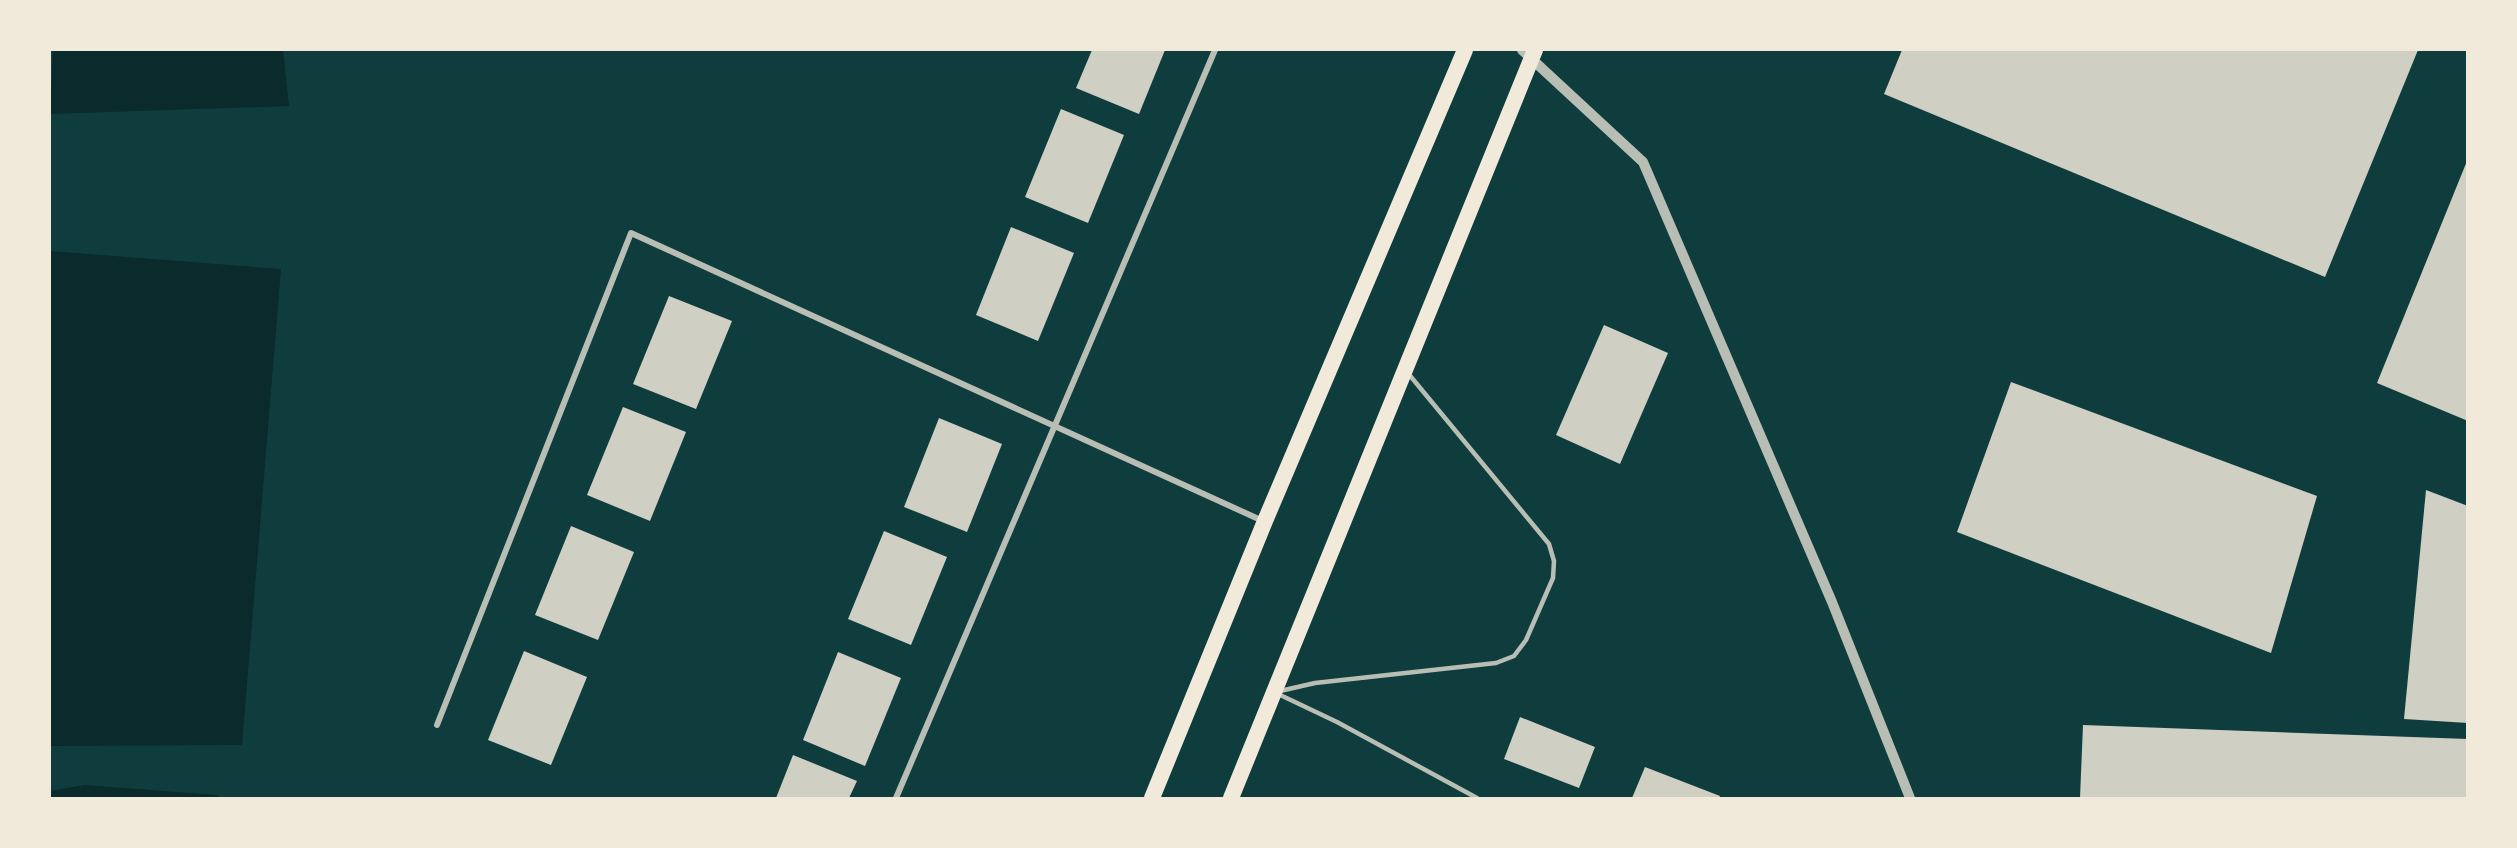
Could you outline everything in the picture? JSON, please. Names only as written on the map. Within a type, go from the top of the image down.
[{"type":"highway","points":[[1152,798],[1265,521],[1465,50]]},
{"type":"highway","points":[[1231,798],[1406,370],[1530,52]]},
{"type":"street","points":[[896,798],[1215,50]]},
{"type":"street","points":[[1530,52],[1643,162],[1832,602],[1910,798]]},
{"type":"street","points":[[437,725],[632,233],[1265,521]]},
{"type":"lane","points":[[1274,692],[1315,682],[1496,663],[1514,656],[1526,640],[1553,578],[1554,561],[1549,544],[1406,370]]},
{"type":"lane","points":[[1274,692],[1337,722],[1477,798]]},
{"type":"water","points":[[53,50],[283,50],[289,106],[50,114]]},
{"type":"water","points":[[50,251],[281,269],[242,745],[50,746]]},
{"type":"water","points":[[85,785],[217,795],[220,798],[50,798],[50,791]]},
{"type":"building","points":[[1092,50],[1165,50],[1139,114],[1076,88]]},
{"type":"building","points":[[1902,50],[2418,50],[2325,277],[1884,94]]},
{"type":"building","points":[[1061,109],[1124,135],[1088,223],[1025,197]]},
{"type":"building","points":[[2468,161],[2468,421],[2377,383]]},
{"type":"building","points":[[1011,227],[1074,253],[1038,341],[976,315]]},
{"type":"building","points":[[669,296],[732,321],[696,409],[633,384]]},
{"type":"building","points":[[1604,325],[1668,353],[1620,464],[1556,435]]},
{"type":"building","points":[[2011,382],[2317,496],[2271,653],[1957,532]]},
{"type":"building","points":[[623,407],[686,432],[650,521],[587,495]]},
{"type":"building","points":[[939,418],[1002,444],[967,532],[904,507]]},
{"type":"building","points":[[2426,490],[2468,506],[2468,723],[2404,719]]},
{"type":"building","points":[[571,526],[634,552],[598,640],[535,615]]},
{"type":"building","points":[[884,531],[947,557],[911,645],[848,619]]},
{"type":"building","points":[[524,651],[587,677],[551,765],[488,740]]},
{"type":"building","points":[[838,652],[901,678],[865,766],[803,740]]},
{"type":"building","points":[[1520,717],[1595,747],[1579,788],[1504,759]]},
{"type":"building","points":[[2083,725],[2468,739],[2468,798],[2080,798]]},
{"type":"building","points":[[793,755],[857,781],[849,798],[776,798]]},
{"type":"building","points":[[1645,767],[1720,796],[1719,798],[1632,798]]}]
